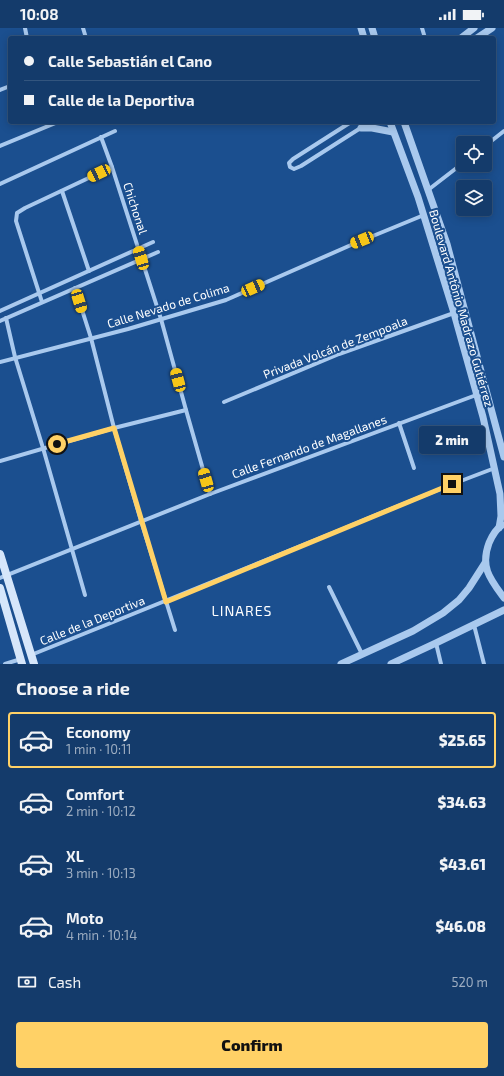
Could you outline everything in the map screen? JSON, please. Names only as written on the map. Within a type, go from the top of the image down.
[{"type":"main road","points":[[0,554],[3,577],[34,664]]},
{"type":"main road","points":[[0,588],[22,661]]},
{"type":"street","points":[[464,33],[474,28]]},
{"type":"street","points":[[480,36],[492,28]]},
{"type":"street","points":[[0,146],[53,124]]},
{"type":"street","points":[[348,124],[293,159],[289,163],[290,167],[294,169],[301,166],[367,124]]},
{"type":"street","name":"Boulevard Antônio Madrazo Gutiérrez","points":[[391,124],[418,197],[454,313],[495,468],[501,503],[501,526]]},
{"type":"street","name":"Boulevard Antônio Madrazo Gutiérrez","points":[[405,124],[447,244],[504,457]]},
{"type":"street","points":[[408,134],[409,124]]},
{"type":"street","points":[[362,128],[372,128],[393,132]]},
{"type":"street","points":[[0,184],[115,131]]},
{"type":"street","points":[[492,140],[504,131]]},
{"type":"street","name":"Chichonal","points":[[101,137],[162,320],[210,494]]},
{"type":"street","points":[[42,302],[16,221],[16,216],[25,208],[112,167]]},
{"type":"street","points":[[428,190],[456,168]]},
{"type":"street","points":[[62,191],[89,271]]},
{"type":"street","name":"Calle Nevado de Colima","points":[[0,362],[162,320],[226,300],[351,245],[424,215]]},
{"type":"street","points":[[0,311],[153,242]]},
{"type":"street","points":[[0,321],[141,258],[158,252]]},
{"type":"street","points":[[75,288],[141,521],[175,630]]},
{"type":"street","name":"Privada Volcán de Zempoala","points":[[224,402],[339,354],[454,313]]},
{"type":"street","points":[[6,318],[15,358],[43,448],[85,595]]},
{"type":"street","name":"Calle Fernando de Magallanes","points":[[3,577],[210,494],[486,391]]},
{"type":"street","points":[[0,461],[114,428],[186,410]]},
{"type":"street","points":[[399,423],[414,468]]},
{"type":"street","name":"Calle de la Deportiva","points":[[31,655],[166,602],[257,563],[495,468]]},
{"type":"street","points":[[344,663],[413,631],[443,613],[459,600],[470,588],[484,563],[487,548],[492,537],[501,526]]},
{"type":"street","points":[[484,563],[492,580],[504,598]]},
{"type":"street","points":[[329,587],[362,654]]},
{"type":"street","points":[[395,663],[504,610]]},
{"type":"street","points":[[474,625],[484,664]]},
{"type":"street","points":[[436,643],[441,664]]},
{"type":"street","points":[[5,664],[22,661]]},
{"type":"district","name":"LINARES","points":[[242,610]]},
{"type":"route","points":[[57,444],[114,428],[166,602],[250,566],[452,484]]}]
